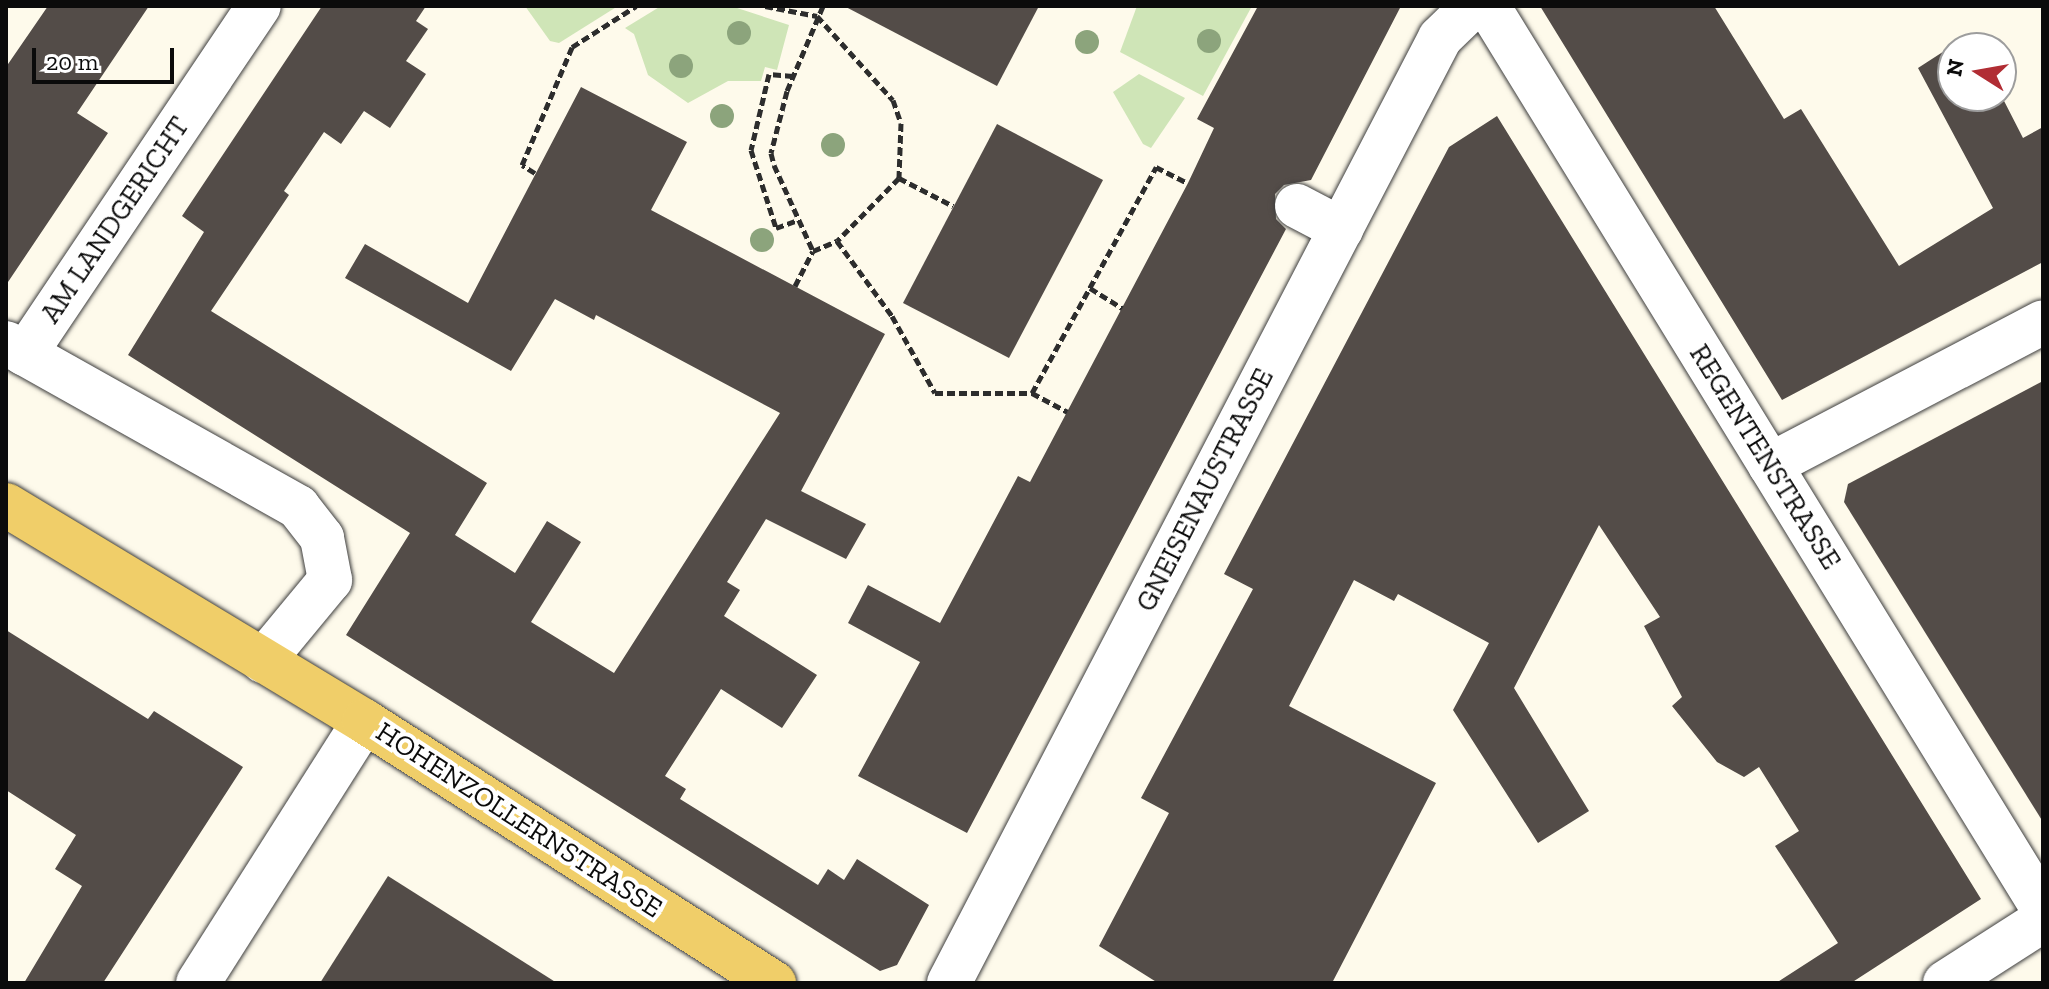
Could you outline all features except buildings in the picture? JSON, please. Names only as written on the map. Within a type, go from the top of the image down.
[{"type":"main road","name":"HOHENZOLLERNSTRASSE","points":[[6,505],[364,721],[774,983]]},
{"type":"street","name":"AM LANDGERICHT","points":[[15,348],[259,6]]},
{"type":"street","name":"GNEISENAUSTRASSE","points":[[949,983],[1440,38],[1473,6]]},
{"type":"street","name":"REGENTENSTRASSE","points":[[1488,6],[2043,909]]},
{"type":"street","points":[[1297,206],[1341,229]]},
{"type":"street","points":[[1770,465],[2043,322]]},
{"type":"street","points":[[15,348],[298,507],[322,538],[330,580],[263,661]]},
{"type":"street","points":[[198,983],[364,721]]},
{"type":"street","points":[[1945,983],[2043,920]]},
{"type":"path","points":[[535,173],[522,165],[572,47],[636,6]]},
{"type":"path","points":[[765,6],[817,16],[893,100],[901,123],[899,178],[837,241],[813,251],[795,286]]},
{"type":"path","points":[[813,251],[771,153],[793,76],[823,6]]},
{"type":"path","points":[[793,76],[769,74],[751,150],[776,228],[798,220]]},
{"type":"path","points":[[1032,393],[1156,167],[1188,183]]},
{"type":"path","points":[[899,178],[953,206]]},
{"type":"path","points":[[837,241],[892,316],[935,393],[1032,393],[1067,412]]},
{"type":"path","points":[[1090,288],[1122,308]]},
{"type":"green space","points":[[525,6],[618,6],[559,43],[550,41]]},
{"type":"green space","points":[[661,6],[731,6],[789,25],[777,70],[765,67],[761,81],[728,81],[688,103],[648,75],[634,34],[625,28]]},
{"type":"green space","points":[[1137,6],[1252,6],[1203,96],[1120,52]]},
{"type":"green space","points":[[1139,74],[1185,98],[1151,148],[1143,144],[1113,92]]}]
